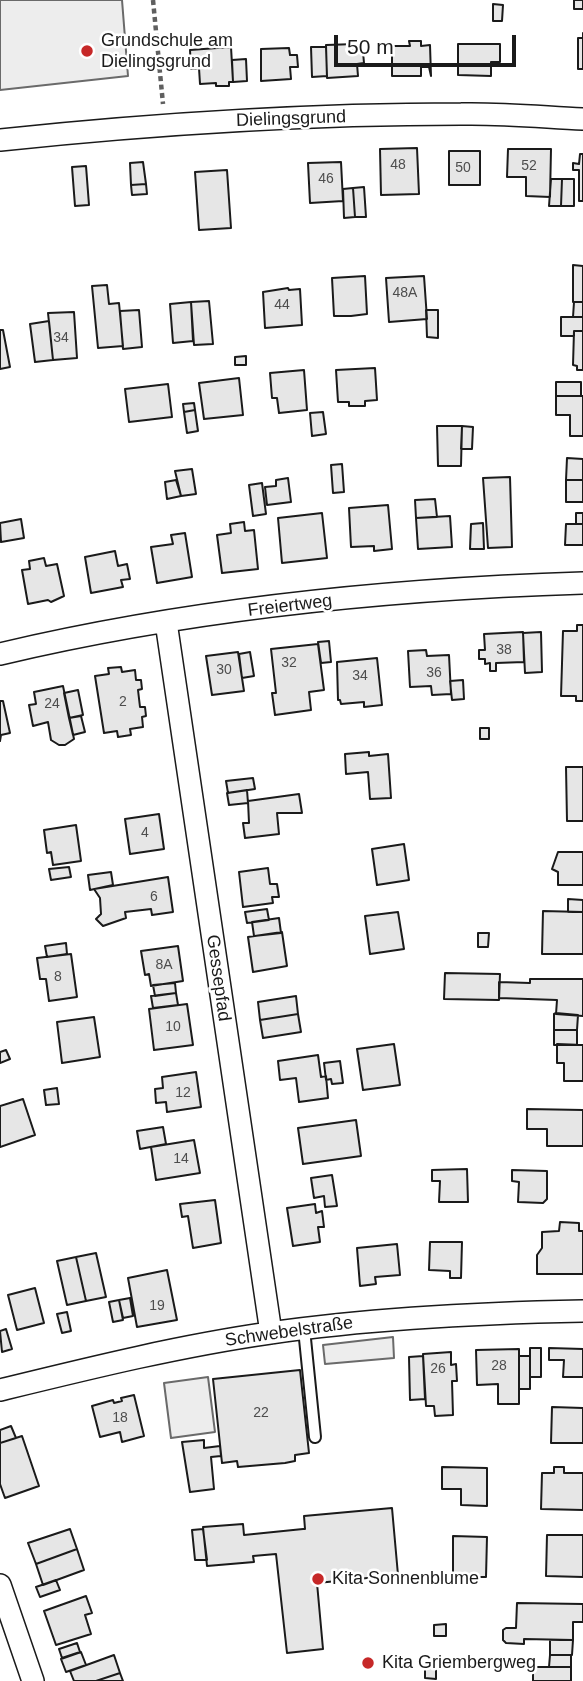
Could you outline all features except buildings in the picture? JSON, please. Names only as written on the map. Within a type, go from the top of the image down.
[{"type":"street","name":"Dielingsgrund","points":[[0,140],[165,124],[463,114],[583,119]]},
{"type":"street","name":"Freiertweg","points":[[0,654],[166,622],[275,607],[404,593],[583,583]]},
{"type":"street","name":"Gessepfad","points":[[166,622],[271,1333]]},
{"type":"street","name":"Schwebelstraße","points":[[0,1390],[149,1354],[271,1333],[415,1317],[583,1311]]},
{"type":"street","points":[[0,1585],[33,1681]]},
{"type":"lane","points":[[304,1329],[315,1437]]},
{"type":"path","points":[[153,0],[165,124]]},
{"type":"shaded area","points":[[0,0],[122,0],[128,76],[0,90]]},
{"type":"shaded area","points":[[393,1337],[394,1358],[325,1364],[323,1345]]},
{"type":"shaded area","points":[[208,1377],[215,1432],[171,1438],[164,1383]]},
{"type":"place","name":"Grundschule am Dielingsgrund","points":[[87,51]]},
{"type":"place","name":"Kita Sonnenblume","points":[[318,1579]]},
{"type":"place","name":"Kita Griembergweg","points":[[368,1663]]}]
